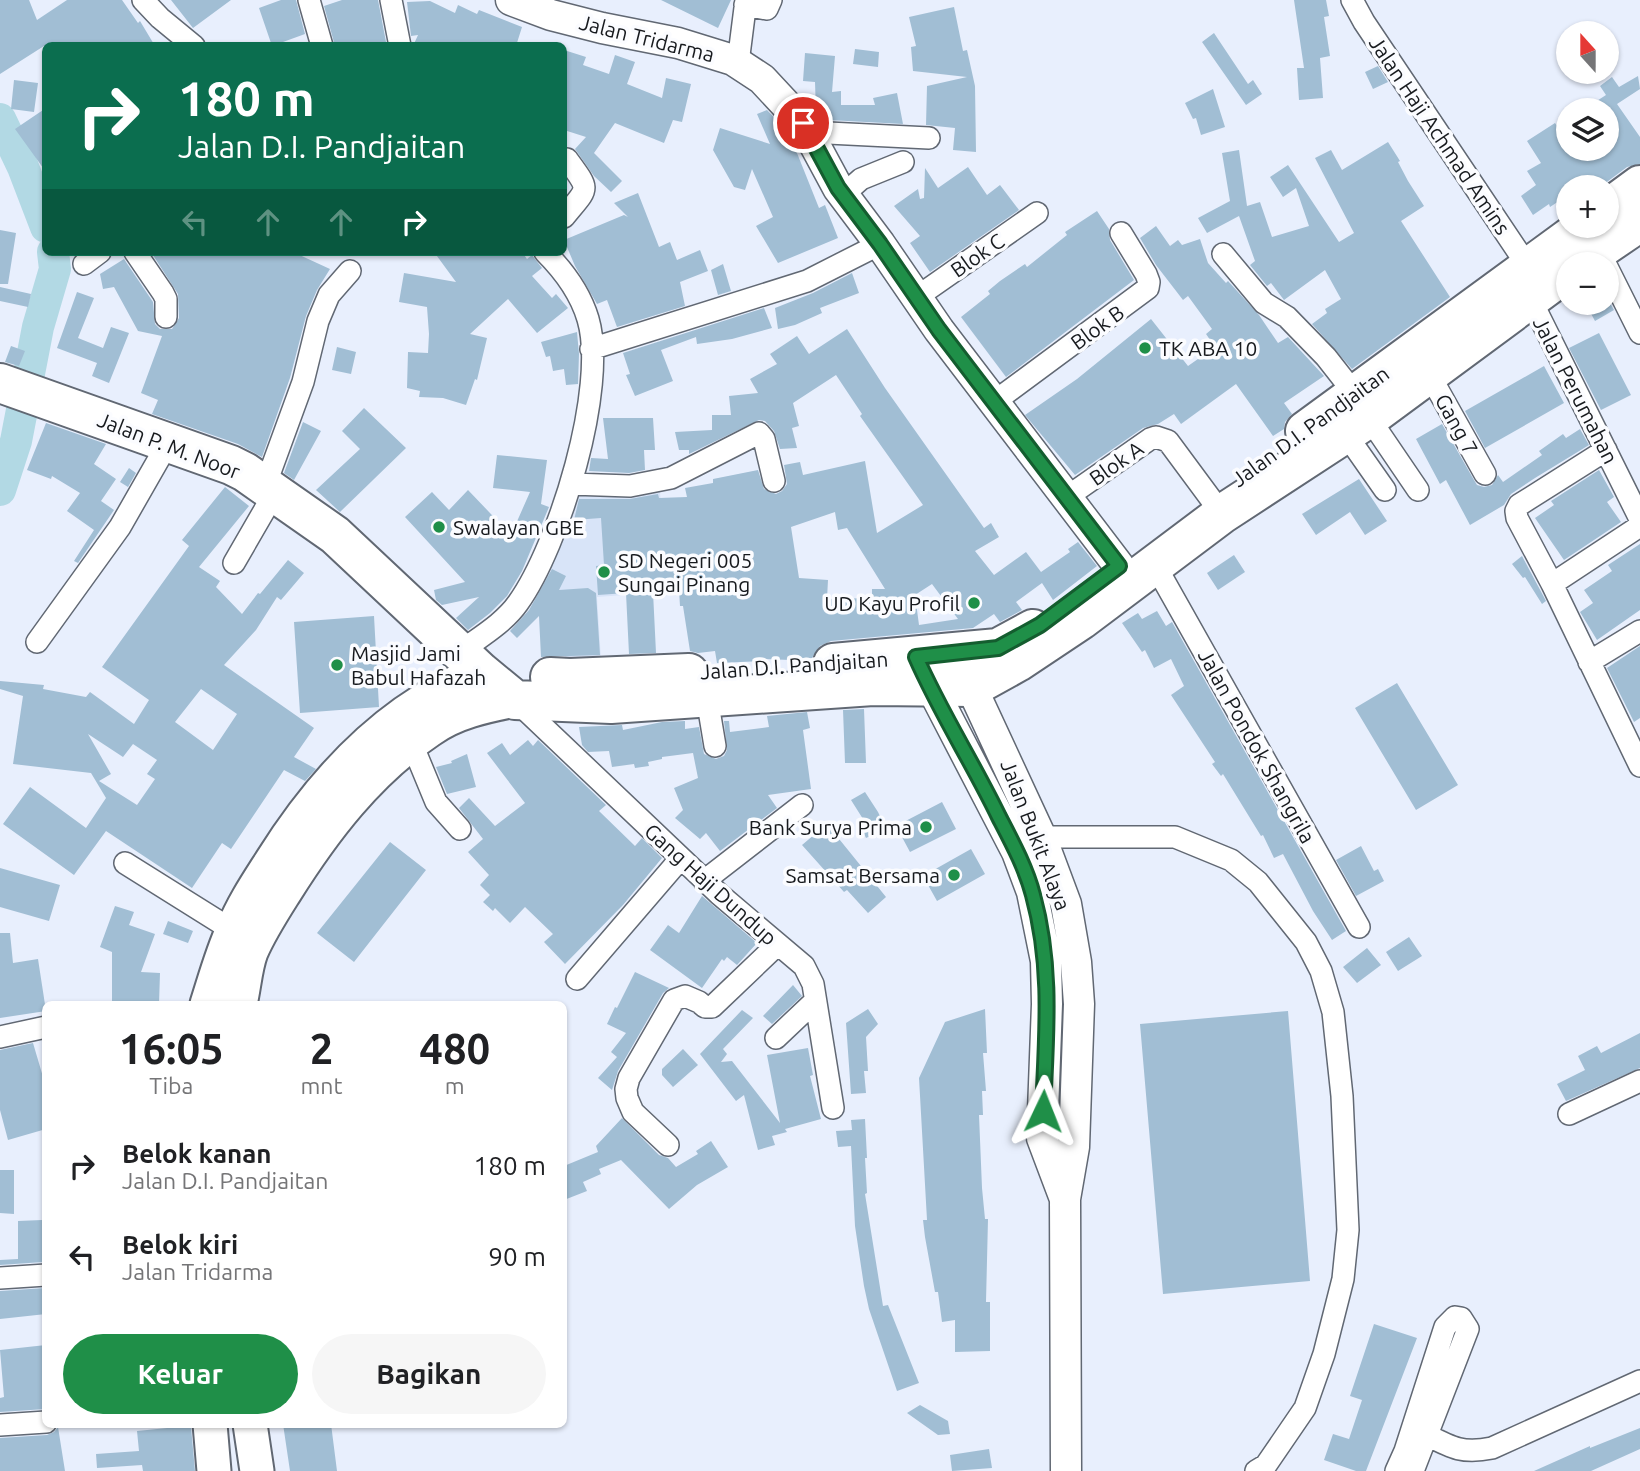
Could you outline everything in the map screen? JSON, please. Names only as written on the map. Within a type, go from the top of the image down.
[{"type":"highway","points":[[1619,200],[1640,185]]},
{"type":"highway","name":"Jalan D.I. Pandjaitan","points":[[1598,252],[1640,222]]},
{"type":"highway","name":"Jalan D.I. Pandjaitan","points":[[1356,415],[1530,283],[1556,271]]},
{"type":"highway","name":"Jalan D.I. Pandjaitan","points":[[471,662],[570,678],[923,671],[973,687],[1018,662],[1070,627],[1137,566],[1217,506],[1356,415],[1429,374],[1530,283],[1556,275]]},
{"type":"highway","name":"Jalan P. M. Noor","points":[[0,383],[231,465],[270,489],[335,535],[515,700]]},
{"type":"highway","name":"Jalan D.I. Pandjaitan","points":[[515,700],[611,704],[873,686],[923,671],[954,652],[998,648],[1137,566]]},
{"type":"main road","name":"Jalan D.I. Pandjaitan","points":[[208,1001],[232,930],[247,898],[287,836],[345,763],[374,736],[424,698],[452,682],[471,662]]},
{"type":"main road","name":"Jalan D.I. Pandjaitan","points":[[241,1001],[251,954],[269,918],[308,856],[342,810],[379,770],[431,729],[462,713],[515,700]]},
{"type":"main road","points":[[210,1428],[214,1471]]},
{"type":"main road","points":[[251,1428],[257,1471]]},
{"type":"street","points":[[143,0],[185,42]]},
{"type":"street","points":[[309,0],[321,42]]},
{"type":"street","points":[[391,0],[399,42]]},
{"type":"street","name":"Jalan Tridarma","points":[[511,0],[555,7],[602,28],[678,43],[733,60],[762,79],[782,98],[808,132],[843,195],[939,330],[1067,497],[1137,566]]},
{"type":"street","points":[[738,64],[746,2],[767,9],[771,0]]},
{"type":"street","name":"Jalan Haji Achmad Amins","points":[[1352,0],[1530,283]]},
{"type":"street","points":[[808,132],[929,138]]},
{"type":"street","points":[[567,213],[584,192],[584,183],[568,159]]},
{"type":"street","points":[[843,195],[862,179],[903,162]]},
{"type":"street","name":"Blok C","points":[[917,297],[1037,213]]},
{"type":"street","name":"Blok B","points":[[994,402],[1147,288],[1149,282],[1146,274],[1121,233]]},
{"type":"street","points":[[592,349],[807,281],[880,244]]},
{"type":"street","points":[[1223,254],[1264,303],[1287,317],[1326,357],[1356,415],[1385,490]]},
{"type":"street","points":[[138,256],[166,299],[166,317]]},
{"type":"street","points":[[471,662],[518,604],[538,571],[571,484],[590,401],[592,349],[589,321],[571,282],[548,256]]},
{"type":"street","points":[[234,563],[270,489],[303,382],[318,321],[330,295],[350,271]]},
{"type":"street","name":"Jalan Perumahan","points":[[1530,283],[1640,519]]},
{"type":"street","points":[[1619,296],[1640,333]]},
{"type":"street","name":"Gang 7","points":[[1429,374],[1485,474]]},
{"type":"street","points":[[1356,415],[1418,490]]},
{"type":"street","points":[[571,484],[630,486],[671,478],[759,433],[764,439],[774,481]]},
{"type":"street","name":"Blok A","points":[[1067,497],[1156,437],[1168,441],[1217,506]]},
{"type":"street","points":[[37,642],[120,527],[168,443]]},
{"type":"street","points":[[1606,450],[1519,505],[1516,510],[1517,518],[1637,755]]},
{"type":"street","points":[[1552,584],[1640,526]]},
{"type":"street","name":"Jalan Pondok Shangrila","points":[[1137,566],[1359,927]]},
{"type":"street","points":[[1590,662],[1640,631]]},
{"type":"street","name":"Jalan Bukit Alaya","points":[[954,652],[973,687],[1041,837],[1066,904],[1076,962],[1079,1004],[1074,1147],[1065,1199],[1066,1471]]},
{"type":"street","name":"Jalan Bukit Alaya","points":[[923,671],[1017,852],[1032,892],[1046,961],[1042,1138],[1065,1199]]},
{"type":"street","points":[[707,698],[715,746]]},
{"type":"street","name":"Gang Haji Dundup","points":[[515,700],[704,881],[804,966],[813,984],[833,1108]]},
{"type":"street","points":[[412,744],[436,802],[460,829]]},
{"type":"street","points":[[974,765],[1004,753]]},
{"type":"street","points":[[704,881],[802,805]]},
{"type":"street","points":[[1041,837],[1175,837],[1231,860],[1258,882],[1306,942],[1321,971],[1333,1012],[1342,1096],[1348,1230],[1343,1279],[1324,1354],[1305,1408],[1266,1465],[1256,1471]]},
{"type":"street","points":[[577,979],[681,858]]},
{"type":"street","points":[[125,863],[232,930]]},
{"type":"street","points":[[668,1144],[633,1112],[626,1098],[629,1077],[674,1000],[685,996],[705,1007],[712,1007],[778,944]]},
{"type":"street","points":[[776,1038],[815,1001]]},
{"type":"street","points":[[1047,1004],[1079,1004]]},
{"type":"street","points":[[0,1037],[42,1028]]},
{"type":"street","points":[[1569,1114],[1640,1081]]},
{"type":"street","points":[[0,1278],[42,1275]]},
{"type":"street","points":[[1396,1471],[1442,1336],[1449,1321],[1455,1317],[1461,1318],[1468,1329],[1413,1471]]},
{"type":"street","points":[[1427,1436],[1454,1450],[1473,1452],[1492,1448],[1640,1381]]},
{"type":"street","points":[[0,1425],[42,1422]]},
{"type":"shaded area","name":"SD Negeri 005 Sungai Pinang","points":[[660,491],[666,592],[597,597],[601,659],[565,661],[561,592],[539,580],[569,497]]},
{"type":"building","points":[[0,0],[29,0],[37,20],[67,0],[122,0],[138,23],[140,21],[153,42],[42,42],[42,47],[0,74]]},
{"type":"building","points":[[171,0],[231,0],[193,28]]},
{"type":"building","points":[[281,0],[296,0],[305,34],[283,42],[271,42],[259,8]]},
{"type":"building","points":[[342,0],[378,0],[386,42],[334,42],[324,6]]},
{"type":"building","points":[[661,0],[731,0],[718,28]]},
{"type":"building","points":[[1294,0],[1326,0],[1329,16],[1324,17],[1330,56],[1320,58],[1323,98],[1299,100],[1297,68],[1304,68]]},
{"type":"building","points":[[430,1],[455,13],[458,5],[477,14],[479,10],[522,27],[517,42],[415,42],[418,35],[411,36],[407,2]]},
{"type":"building","points":[[954,7],[963,51],[967,50],[975,86],[976,152],[953,150],[955,128],[926,125],[927,86],[967,77],[913,71],[911,47],[916,46],[909,17]]},
{"type":"building","points":[[1214,33],[1248,84],[1253,80],[1262,94],[1246,105],[1202,42]]},
{"type":"building","points":[[855,49],[879,52],[878,67],[853,64]]},
{"type":"building","points":[[567,51],[586,57],[583,65],[609,74],[615,55],[635,62],[627,84],[662,98],[666,78],[691,84],[682,122],[673,120],[664,143],[615,123],[594,153],[622,181],[611,192],[594,176],[575,149],[586,137],[567,131]]},
{"type":"building","points":[[805,53],[835,56],[832,92],[841,91],[841,105],[875,105],[873,98],[897,93],[903,124],[829,120],[828,111],[816,112],[815,82],[803,81]]},
{"type":"building","points":[[1378,66],[1388,82],[1373,89],[1365,72]]},
{"type":"building","points":[[1638,76],[1640,89],[1619,103],[1619,98],[1601,98],[1606,95],[1600,86],[1603,84],[1617,84],[1619,87]]},
{"type":"building","points":[[14,80],[38,83],[34,112],[11,109]]},
{"type":"building","points":[[1213,89],[1225,127],[1201,135],[1196,118],[1193,119],[1185,103]]},
{"type":"building","points":[[1619,107],[1640,137],[1640,164],[1627,167],[1616,175],[1556,175],[1556,203],[1550,207],[1549,204],[1533,215],[1521,196],[1536,185],[1527,171],[1541,163],[1527,141],[1555,123],[1556,161],[1619,161]]},
{"type":"building","points":[[767,110],[789,133],[819,208],[825,205],[838,238],[778,263],[756,226],[773,217],[752,169],[745,190],[734,187],[713,150],[720,128],[770,144],[757,114]]},
{"type":"building","points":[[42,111],[42,166],[15,129]]},
{"type":"building","points":[[1388,142],[1424,206],[1401,221],[1450,297],[1352,369],[1312,324],[1327,313],[1325,309],[1341,299],[1325,270],[1284,300],[1271,283],[1267,286],[1250,265],[1255,261],[1239,216],[1207,233],[1198,218],[1230,201],[1222,153],[1239,150],[1247,206],[1260,202],[1272,237],[1309,226],[1296,188],[1283,197],[1270,177],[1288,165],[1339,242],[1354,233],[1315,158],[1331,150],[1342,170]]},
{"type":"building","points":[[968,167],[987,195],[1000,185],[1019,210],[930,272],[910,243],[920,236],[894,206],[918,189],[920,199],[924,198],[925,168],[938,188]]},
{"type":"building","points":[[638,193],[659,247],[670,242],[677,260],[700,250],[708,271],[680,282],[685,306],[617,327],[607,300],[597,304],[575,266],[567,247],[567,239],[624,215],[628,217],[614,203]]},
{"type":"building","points":[[1097,211],[1109,229],[1110,240],[1134,280],[1006,377],[961,317],[990,294],[988,291],[1000,281],[1025,264],[1027,267],[1067,235],[1065,232]]},
{"type":"building","points":[[1156,226],[1170,246],[1178,240],[1182,245],[1200,239],[1208,263],[1259,315],[1278,343],[1288,337],[1324,376],[1284,403],[1292,414],[1285,422],[1284,429],[1273,436],[1236,384],[1181,424],[1174,414],[1158,424],[1143,428],[1075,475],[1025,415],[1077,379],[1151,319],[1188,366],[1215,347],[1206,334],[1212,329],[1188,296],[1183,300],[1156,265],[1140,238]]},
{"type":"building","points":[[0,230],[16,233],[8,284],[0,284]]},
{"type":"building","points":[[154,256],[302,256],[330,269],[306,316],[290,378],[262,457],[238,444],[152,414],[158,400],[141,393],[162,336],[138,331],[114,287],[103,289],[100,274],[124,259],[153,302],[155,324],[160,329],[172,329],[179,318],[178,294]]},
{"type":"building","points":[[437,256],[525,256],[527,259],[533,256],[542,268],[532,276],[552,298],[556,294],[568,308],[537,333],[508,299],[470,334],[487,338],[477,380],[475,379],[466,405],[443,398],[419,397],[420,391],[407,388],[408,352],[428,353],[427,307],[399,302],[404,273],[456,282]]},
{"type":"building","points":[[723,264],[731,291],[718,295],[711,270]]},
{"type":"building","points":[[852,273],[859,293],[820,308],[822,313],[795,325],[778,329],[775,308]]},
{"type":"building","points":[[0,287],[31,294],[28,307],[0,301]]},
{"type":"building","points":[[77,292],[94,298],[78,338],[103,348],[111,327],[129,333],[109,383],[92,376],[97,363],[57,348]]},
{"type":"building","points":[[764,308],[772,328],[732,339],[697,344],[696,337],[661,350],[673,381],[635,396],[626,375],[630,374],[623,353]]},
{"type":"building","points":[[1592,315],[1605,315],[1595,321]]},
{"type":"building","points":[[847,329],[885,388],[984,528],[991,523],[999,537],[975,551],[994,575],[1026,552],[1041,572],[1070,552],[1068,549],[1078,542],[1097,566],[1053,600],[1042,583],[1016,602],[1022,610],[1000,622],[994,614],[973,628],[831,641],[820,646],[812,658],[790,660],[717,663],[715,651],[690,651],[679,590],[653,592],[656,653],[629,654],[626,593],[598,595],[596,566],[604,565],[601,518],[574,520],[579,499],[630,499],[658,494],[659,498],[687,497],[685,488],[758,470],[764,489],[776,494],[787,484],[784,465],[800,462],[803,475],[865,461],[877,533],[923,505],[860,416],[862,414],[836,375],[793,403],[799,426],[792,428],[797,448],[780,449],[774,431],[765,421],[759,420],[689,454],[689,450],[679,450],[675,432],[712,430],[712,415],[731,415],[729,396],[758,393],[750,379],[777,364],[770,354],[797,336],[809,354]],"holes":[[[835,512],[838,530],[847,528],[885,589],[872,589],[872,598],[827,599],[828,580],[799,578],[791,527]],[[932,584],[958,619],[919,625],[915,595]]]},
{"type":"building","points":[[577,332],[578,384],[566,385],[564,369],[553,371],[550,356],[546,357],[541,342]]},
{"type":"building","points":[[1599,333],[1631,395],[1601,410],[1569,348]]},
{"type":"building","points":[[11,346],[25,351],[19,366],[5,362]]},
{"type":"building","points":[[337,347],[356,352],[351,374],[332,370]]},
{"type":"building","points":[[1544,366],[1564,403],[1485,448],[1465,411]]},
{"type":"building","points":[[364,408],[406,448],[340,512],[316,490],[360,449],[342,431]]},
{"type":"building","points":[[603,418],[653,418],[655,450],[644,450],[645,470],[629,473],[589,471],[591,458],[608,459]]},
{"type":"building","points":[[303,422],[321,431],[294,480],[284,473]]},
{"type":"building","points":[[46,423],[106,444],[94,464],[116,479],[101,501],[114,510],[78,563],[74,561],[94,530],[67,511],[80,493],[52,476],[51,479],[27,470]]},
{"type":"building","points":[[1442,424],[1477,485],[1484,487],[1492,485],[1498,475],[1503,482],[1542,455],[1539,451],[1563,434],[1566,438],[1580,429],[1589,445],[1511,494],[1504,505],[1470,525],[1446,480],[1440,484],[1416,439]]},
{"type":"building","points":[[497,455],[547,460],[541,504],[549,507],[522,571],[507,596],[468,630],[456,618],[479,597],[442,605],[436,600],[434,590],[465,582],[405,517],[432,492],[449,510],[468,490],[511,535],[530,492],[493,488]]},
{"type":"building","points":[[129,468],[136,473],[128,487],[120,482]]},
{"type":"building","points":[[1599,470],[1614,497],[1607,502],[1621,522],[1564,560],[1535,518],[1554,505],[1551,501]]},
{"type":"building","points":[[1359,479],[1387,521],[1365,535],[1350,512],[1316,535],[1302,514]]},
{"type":"building","points":[[225,487],[249,506],[199,567],[220,581],[216,587],[242,614],[288,560],[304,573],[281,600],[277,597],[256,630],[224,665],[314,728],[294,757],[316,769],[305,781],[284,770],[231,849],[222,843],[192,888],[106,831],[74,875],[3,824],[30,787],[86,828],[106,798],[91,773],[13,764],[23,696],[0,689],[0,681],[44,685],[43,689],[86,697],[90,692],[134,724],[149,700],[102,667],[189,546],[182,540]],"holes":[[[201,689],[237,714],[213,750],[175,722]],[[88,734],[123,757],[133,744],[157,760],[147,774],[155,779],[137,805],[99,781],[111,774]]]},
{"type":"building","points":[[1640,544],[1640,610],[1597,640],[1580,612],[1593,603],[1584,590],[1612,571],[1608,565]]},
{"type":"building","points":[[1234,555],[1245,572],[1218,590],[1207,573]]},
{"type":"building","points":[[1522,556],[1546,601],[1542,604],[1525,577],[1523,578],[1512,564]]},
{"type":"building","points":[[552,569],[566,576],[559,590],[588,588],[596,593],[600,655],[541,657],[539,616],[517,638],[510,631],[529,610]]},
{"type":"building","points":[[1157,611],[1166,626],[1172,622],[1346,931],[1332,940],[1313,911],[1283,854],[1274,858],[1263,835],[1261,836],[1223,774],[1221,776],[1212,764],[1215,762],[1171,695],[1184,686],[1171,659],[1154,668],[1145,650],[1142,652],[1122,623],[1138,613],[1142,619]]},
{"type":"building","name":"Masjid Jami Babul Hafazah","points":[[374,616],[379,707],[300,713],[294,622]]},
{"type":"building","points":[[1640,646],[1640,718],[1634,722],[1607,668]]},
{"type":"building","points":[[1397,683],[1458,785],[1416,810],[1355,708]]},
{"type":"building","points":[[864,709],[866,763],[845,763],[843,710]]},
{"type":"building","points":[[807,712],[810,728],[803,730],[811,789],[768,795],[777,808],[720,851],[706,833],[700,839],[675,818],[683,810],[674,788],[698,778],[693,753],[662,757],[648,762],[649,766],[635,768],[634,764],[612,767],[609,751],[588,752],[582,745],[579,727],[622,725],[623,730],[662,722],[685,721],[685,729],[699,727],[704,754],[716,759],[724,756],[727,750],[724,721],[729,721],[730,732],[769,727],[767,716]]},
{"type":"building","points":[[528,740],[533,746],[538,740],[606,805],[599,811],[635,846],[642,838],[662,858],[623,905],[565,964],[544,942],[553,934],[525,907],[510,923],[495,908],[493,911],[483,902],[490,895],[480,885],[489,875],[468,852],[483,839],[459,808],[469,798],[495,826],[525,803],[487,753],[502,743],[510,755]]},
{"type":"building","points":[[467,754],[476,787],[447,794],[436,767],[452,763],[451,761]]},
{"type":"building","points":[[865,792],[886,829],[866,838],[858,821],[863,819],[851,800]]},
{"type":"building","name":"Bank Surya Prima","points":[[942,802],[956,829],[910,852],[896,826]]},
{"type":"building","points":[[827,824],[886,897],[868,913],[847,890],[844,892],[802,845]]},
{"type":"building","points":[[390,842],[426,870],[354,962],[317,933]]},
{"type":"building","points":[[1361,846],[1374,871],[1378,869],[1384,881],[1356,896],[1336,860]]},
{"type":"building","name":"Samsat Bersama","points":[[971,849],[985,874],[937,901],[923,876]]},
{"type":"building","points":[[0,868],[60,885],[49,921],[0,907]]},
{"type":"building","points":[[702,896],[757,943],[737,965],[727,957],[724,961],[722,959],[702,988],[650,950],[668,925],[679,933]]},
{"type":"building","points":[[115,906],[134,912],[129,925],[155,934],[141,972],[160,973],[159,1001],[112,1001],[112,952],[100,947]]},
{"type":"building","points":[[168,921],[193,931],[188,943],[163,934]]},
{"type":"building","points":[[0,933],[10,933],[13,963],[38,959],[44,1001],[42,1001],[42,1012],[0,1018]]},
{"type":"building","points":[[1409,937],[1422,956],[1398,971],[1386,952]]},
{"type":"building","points":[[1367,948],[1381,965],[1357,983],[1343,967]]},
{"type":"building","points":[[635,972],[669,988],[663,993],[618,1071],[612,1090],[598,1078],[617,1057],[611,1052],[626,1033],[607,1024]]},
{"type":"building","points":[[793,985],[802,996],[772,1024],[763,1016]]},
{"type":"building","points":[[868,1009],[878,1024],[866,1037],[866,1093],[851,1094],[846,1023]]},
{"type":"building","points":[[985,1009],[987,1053],[983,1053],[986,1091],[982,1091],[983,1115],[979,1115],[982,1188],[985,1219],[988,1219],[986,1302],[990,1302],[990,1351],[955,1352],[955,1320],[942,1322],[925,1237],[923,1220],[927,1220],[919,1078],[945,1022]]},
{"type":"building","points":[[742,1010],[753,1018],[723,1049],[727,1054],[721,1062],[732,1061],[780,1123],[767,1055],[808,1048],[813,1075],[810,1076],[821,1119],[785,1129],[787,1132],[772,1136],[775,1145],[758,1150],[744,1095],[736,1101],[700,1054]]},
{"type":"building","points":[[1288,1011],[1310,1281],[1163,1294],[1140,1024]]},
{"type":"building","points":[[1640,1033],[1640,1068],[1566,1101],[1557,1084],[1585,1070],[1578,1056],[1597,1046],[1601,1053]]},
{"type":"building","points":[[33,1043],[42,1073],[42,1130],[8,1140],[0,1110],[0,1050]]},
{"type":"building","points":[[683,1049],[698,1065],[673,1087],[662,1075],[662,1069]]},
{"type":"building","points":[[622,1118],[659,1155],[668,1158],[676,1167],[698,1154],[696,1151],[711,1141],[728,1167],[697,1185],[669,1209],[621,1160],[599,1169],[601,1174],[583,1182],[587,1191],[567,1199],[567,1165],[598,1152],[596,1146]]},
{"type":"building","points":[[865,1119],[865,1194],[883,1306],[888,1305],[919,1383],[897,1391],[869,1309],[864,1286],[855,1226],[851,1146],[838,1147],[836,1131],[852,1130],[851,1120]]},
{"type":"building","points":[[0,1170],[14,1170],[14,1214],[0,1213]]},
{"type":"building","points":[[42,1220],[42,1262],[0,1265],[0,1260],[18,1259],[18,1221]]},
{"type":"building","points":[[42,1288],[42,1314],[0,1319],[0,1291]]},
{"type":"building","points":[[1374,1324],[1417,1338],[1366,1471],[1356,1471],[1324,1460],[1333,1434],[1349,1439],[1362,1400],[1350,1396]]},
{"type":"building","points":[[42,1345],[42,1409],[0,1412],[0,1398],[4,1397],[0,1350]]},
{"type":"building","points":[[920,1405],[948,1421],[950,1434],[938,1435],[907,1413]]},
{"type":"building","points":[[58,1428],[65,1471],[0,1471],[0,1438],[47,1435]]},
{"type":"building","points":[[191,1428],[195,1471],[143,1471],[142,1465],[97,1468],[96,1454],[139,1451],[137,1431]]},
{"type":"building","points":[[284,1428],[332,1428],[337,1471],[290,1471]]},
{"type":"building","points":[[1640,1428],[1640,1449],[1591,1471],[1534,1471],[1590,1446]]},
{"type":"building","points":[[989,1449],[992,1468],[952,1471],[950,1455]]},
{"type":"waterway","points":[[0,119],[23,167],[42,217]]},
{"type":"waterway","points":[[0,490],[16,441],[38,327],[55,269],[53,256]]},
{"type":"place","name":"TK ABA 10","points":[[1145,348]]},
{"type":"place","name":"Swalayan GBE","points":[[439,527]]},
{"type":"place","name":"SD Negeri 005 Sungai Pinang","points":[[604,572]]},
{"type":"place","name":"UD Kayu Profil","points":[[974,603]]},
{"type":"place","name":"Masjid Jami Babul Hafazah","points":[[337,665]]},
{"type":"place","name":"Bank Surya Prima","points":[[926,827]]},
{"type":"place","name":"Samsat Bersama","points":[[954,875]]},
{"type":"route","points":[[803,123],[838,188],[939,330],[1119,566],[1040,625],[998,648],[916,657],[1017,852],[1032,892],[1046,961],[1043,1111]]}]
